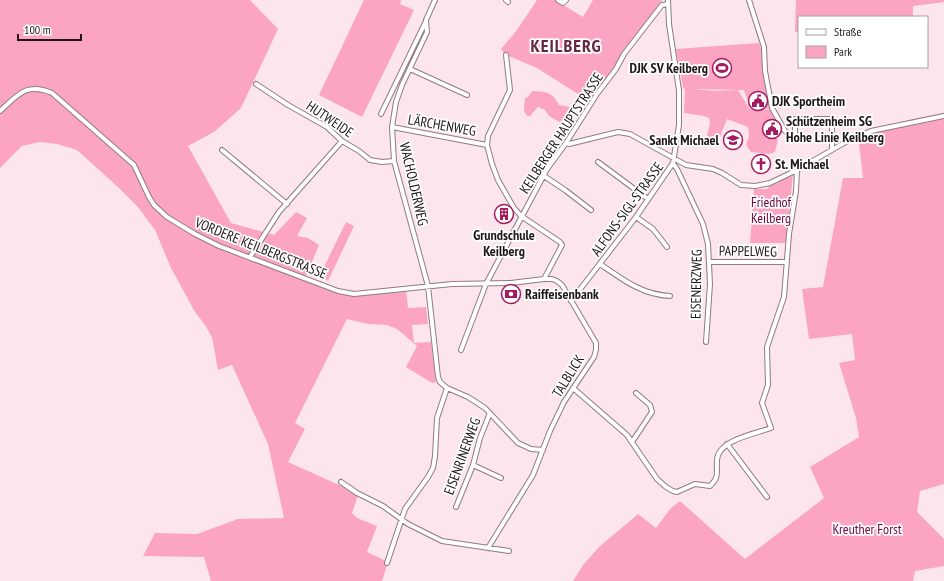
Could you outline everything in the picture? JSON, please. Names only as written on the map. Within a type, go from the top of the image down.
[{"type":"street","name":"WACHOLDERWEG","points":[[381,114],[435,0]]},
{"type":"street","points":[[558,0],[564,2]]},
{"type":"street","points":[[749,0],[764,47],[765,71],[772,108],[785,131],[795,139],[795,119],[829,119],[832,124],[832,149]]},
{"type":"street","name":"KEILBERGER HAUPTSTRASSE","points":[[461,350],[486,284],[547,169],[566,143],[596,94],[616,69],[624,54],[662,5],[668,2]]},
{"type":"street","name":"ALFONS-SIGL-STRASSE","points":[[571,301],[636,217],[673,163],[679,124],[679,90],[668,2]]},
{"type":"street","name":"WACHOLDERWEG","points":[[426,20],[427,32],[396,102],[392,127],[394,161],[428,286],[438,377],[440,382],[447,388]]},
{"type":"street","points":[[506,56],[510,90],[488,136],[488,144],[498,180],[514,208],[521,216],[560,242],[562,245],[544,279]]},
{"type":"street","points":[[410,69],[467,95]]},
{"type":"street","name":"HUTWEIDE","points":[[256,84],[327,128],[342,141],[359,151],[370,160],[382,162],[394,161]]},
{"type":"street","name":"VORDERE KEILBERGSTRASSE","points":[[0,111],[20,93],[28,90],[35,88],[52,94],[134,165],[154,205],[167,217],[195,234],[219,246],[338,291],[354,294],[462,283],[486,284]]},
{"type":"street","points":[[566,143],[569,144],[618,132],[624,132],[686,165],[713,169],[741,184],[755,186],[770,183],[797,170],[851,139],[871,131],[944,116]]},
{"type":"street","name":"LÄRCHENWEG","points":[[392,127],[488,144]]},
{"type":"street","points":[[250,257],[279,212],[342,141]]},
{"type":"street","points":[[222,150],[287,204]]},
{"type":"street","points":[[598,162],[648,199]]},
{"type":"street","name":"EISENERZWEG","points":[[673,163],[703,224],[708,244],[710,284],[706,342]]},
{"type":"street","points":[[573,388],[627,435],[656,479],[673,491],[677,492],[695,484],[710,486],[717,476],[717,456],[727,444],[771,428],[762,403],[768,385],[767,347],[784,297],[789,234],[796,191],[797,170]]},
{"type":"street","points":[[544,176],[565,190],[590,210]]},
{"type":"street","points":[[636,217],[653,228],[667,247]]},
{"type":"street","name":"PAPPELWEG","points":[[709,262],[787,262]]},
{"type":"street","points":[[600,264],[640,290],[670,296]]},
{"type":"street","name":"TALBLICK","points":[[486,284],[511,284],[544,279],[557,281],[562,285],[597,346],[594,357],[573,388],[557,417],[533,475],[525,490],[488,548]]},
{"type":"street","points":[[387,563],[405,509],[433,468],[437,418],[447,388],[478,403],[490,413],[518,443],[530,449],[543,450]]},
{"type":"street","points":[[632,442],[652,412],[650,405],[636,393]]},
{"type":"street","name":"EISENRINERWEG","points":[[456,507],[473,465],[480,438],[490,413]]},
{"type":"street","points":[[727,444],[767,497]]},
{"type":"street","points":[[473,465],[501,478]]},
{"type":"street","points":[[341,482],[384,506],[408,524],[442,540],[509,551]]},
{"type":"green space","points":[[0,0],[250,0],[278,29],[241,108],[214,132],[188,146],[231,223],[274,235],[296,212],[307,218],[297,236],[308,238],[319,245],[306,276],[340,289],[354,291],[352,294],[406,290],[408,308],[426,307],[428,324],[412,325],[414,343],[431,342],[436,382],[432,383],[406,367],[417,346],[397,329],[387,325],[368,324],[347,319],[295,423],[305,429],[288,462],[358,495],[352,513],[357,518],[377,526],[367,552],[388,562],[382,581],[211,581],[204,557],[143,556],[155,533],[197,534],[238,519],[284,518],[268,444],[232,365],[218,370],[212,337],[195,312],[171,268],[155,230],[138,207],[77,150],[57,144],[40,142],[22,146],[0,168]]},
{"type":"green space","points":[[364,0],[401,0],[400,4],[414,10],[362,117],[319,95]]},
{"type":"green space","points":[[537,0],[555,0],[583,17],[593,0],[662,0],[622,54],[614,69],[589,101],[537,68],[506,55],[501,49],[517,30]]},
{"type":"green space","points":[[796,0],[944,0],[944,2],[913,6],[913,16],[798,16],[798,32],[795,32]]},
{"type":"green space","points":[[759,43],[762,52],[765,84],[770,109],[750,107],[744,90],[692,89],[716,91],[738,90],[749,108],[771,110],[777,123],[764,124],[765,133],[778,139],[775,152],[769,154],[751,152],[747,145],[749,135],[748,127],[727,119],[719,139],[716,140],[707,136],[710,123],[709,118],[684,113],[685,89],[683,88],[676,49]]},
{"type":"green space","points":[[532,91],[548,93],[554,97],[559,105],[570,107],[561,123],[549,116],[545,110],[538,107],[530,116],[527,116],[524,111],[525,98],[528,97]]},
{"type":"green space","name":"Kreuther Forst","points":[[944,113],[944,484],[920,491],[917,512],[944,539],[944,566],[915,571],[913,581],[573,581],[583,565],[599,547],[638,514],[656,528],[671,508],[680,501],[745,559],[824,498],[810,467],[859,437],[856,418],[839,363],[855,360],[852,334],[809,339],[802,289],[823,287],[843,178],[863,178],[858,134],[913,119]]},
{"type":"green space","name":"Friedhof Keilberg","points":[[793,174],[786,243],[750,243],[754,189],[767,189],[769,185],[776,184]]},
{"type":"green space","points":[[346,222],[354,226],[328,281],[320,275]]},
{"type":"place","name":"DJK SV Keilberg","points":[[722,68]]},
{"type":"place","name":"DJK Sportheim","points":[[758,101]]},
{"type":"place","name":"Schützenheim SG Hohe Linie Keilberg","points":[[772,129]]},
{"type":"place","name":"Sankt Michael","points":[[733,140]]},
{"type":"place","name":"St. Michael","points":[[761,164]]},
{"type":"place","name":"Grundschule Keilberg","points":[[504,214]]},
{"type":"place","name":"Raiffeisenbank","points":[[511,294]]},
{"type":"district","name":"KEILBERG","points":[[566,45]]}]
